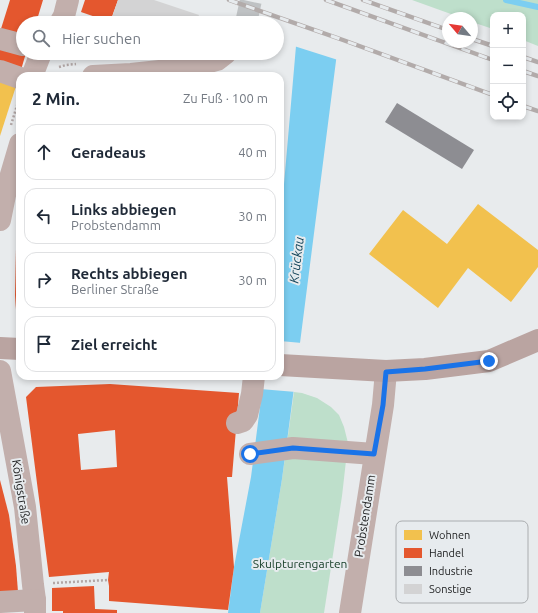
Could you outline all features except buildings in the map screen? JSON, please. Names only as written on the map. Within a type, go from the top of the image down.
[{"type":"main road","points":[[284,365],[386,372],[425,369],[489,361],[538,340]]},
{"type":"main road","points":[[0,348],[16,349]]},
{"type":"street","points":[[64,16],[68,0]]},
{"type":"street","points":[[0,39],[16,43]]},
{"type":"street","points":[[25,72],[29,60]]},
{"type":"street","points":[[150,72],[188,68],[217,60]]},
{"type":"street","points":[[36,72],[47,61]]},
{"type":"street","points":[[86,70],[108,72]]},
{"type":"street","points":[[0,71],[16,77]]},
{"type":"street","points":[[0,220],[5,195],[16,158]]},
{"type":"street","name":"Königstraße","points":[[0,371],[24,507],[34,599]]},
{"type":"street","name":"Probstendamm","points":[[350,613],[374,454],[383,405],[386,372]]},
{"type":"street","points":[[237,423],[248,415],[254,380]]},
{"type":"street","points":[[250,454],[293,448],[374,454]]},
{"type":"street","points":[[0,602],[34,599]]},
{"type":"path","points":[[47,61],[86,70]]},
{"type":"path","points":[[34,599],[108,580]]},
{"type":"green space","points":[[412,0],[538,0],[538,46],[526,41],[526,12],[490,12],[490,28],[478,24],[478,12],[445,12]]},
{"type":"green space","name":"Skulpturengarten","points":[[294,392],[317,398],[331,407],[339,415],[348,443],[342,496],[324,613],[260,613],[282,479]]},
{"type":"water","name":"Krückau","points":[[298,0],[337,53],[282,479],[260,613],[228,613],[234,567],[251,477],[263,380],[284,380],[284,184],[296,46]]},
{"type":"pier","points":[[296,0],[347,0],[338,60],[294,46]]},
{"type":"pier","points":[[284,341],[302,343],[296,392],[260,389],[261,380],[284,380]]},
{"type":"waterway","points":[[506,0],[538,7]]},
{"type":"tunnel","points":[[248,16],[251,0]]},
{"type":"railway","points":[[229,0],[275,16]]},
{"type":"railway","points":[[326,0],[490,59]]},
{"type":"railway","points":[[363,0],[442,28]]},
{"type":"railway","points":[[284,19],[490,94]]},
{"type":"railway","points":[[478,41],[490,45]]},
{"type":"railway","points":[[526,58],[538,62]]},
{"type":"railway","points":[[526,72],[538,76]]},
{"type":"railway","points":[[526,107],[538,111]]},
{"type":"route","points":[[250,454],[293,448],[374,454],[383,405],[386,372],[489,361]]}]
